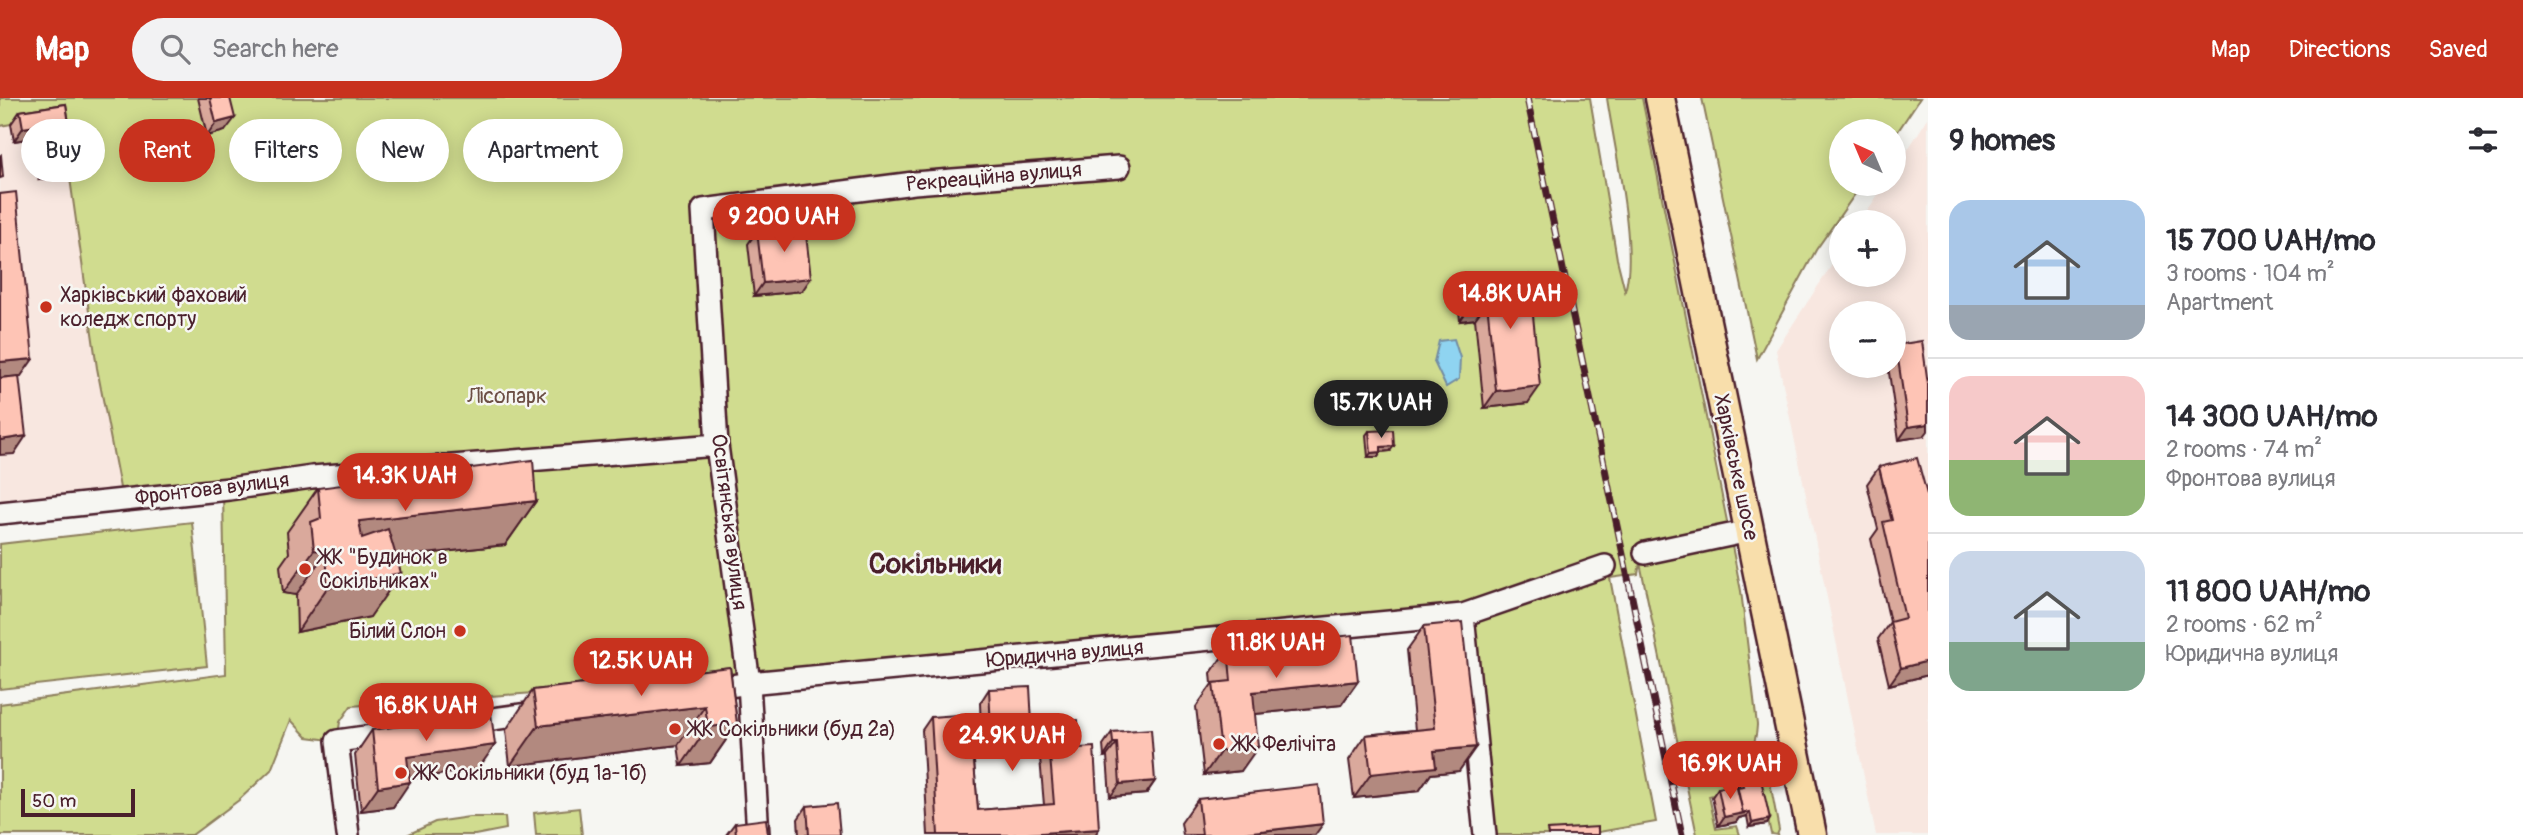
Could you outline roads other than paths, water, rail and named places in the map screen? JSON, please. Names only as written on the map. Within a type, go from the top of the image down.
[{"type":"main road","name":"Харківське шосе","points":[[1660,98],[1812,835]]},
{"type":"street","name":"Рекреаційна вулиця","points":[[703,209],[914,183],[1119,167]]},
{"type":"street","name":"Освітянська вулиця","points":[[703,209],[717,445],[749,683],[758,835]]},
{"type":"street","name":"Фронтова вулиця","points":[[0,513],[229,489],[312,477],[717,445]]},
{"type":"street","points":[[1645,553],[1749,531]]},
{"type":"street","name":"Юридична вулиця","points":[[689,692],[749,683],[1463,615],[1605,566]]},
{"type":"street","points":[[1463,615],[1485,835]]},
{"type":"street","points":[[447,726],[568,709]]},
{"type":"street","points":[[348,835],[337,741],[419,729]]},
{"type":"water","points":[[1454,339],[1460,358],[1459,379],[1446,387],[1434,362],[1439,341]]},
{"type":"railway","points":[[1527,98],[1682,835]]},
{"type":"place","name":"Харківський фаховий коледж спорту","points":[[46,307]]},
{"type":"place","name":"ЖК \"Будинок в Сокільниках\"","points":[[305,569]]},
{"type":"place","name":"Білий Слон","points":[[460,631]]},
{"type":"place","name":"ЖК Сокільники (буд 2а)","points":[[675,729]]},
{"type":"place","name":"ЖК Фелічіта","points":[[1219,744]]},
{"type":"place","name":"ЖК Сокільники (буд 1а-1б)","points":[[401,773]]},
{"type":"district","name":"Сокільники","points":[[935,564]]},
{"type":"park label","name":"Лісопарк","points":[[507,396]]}]
